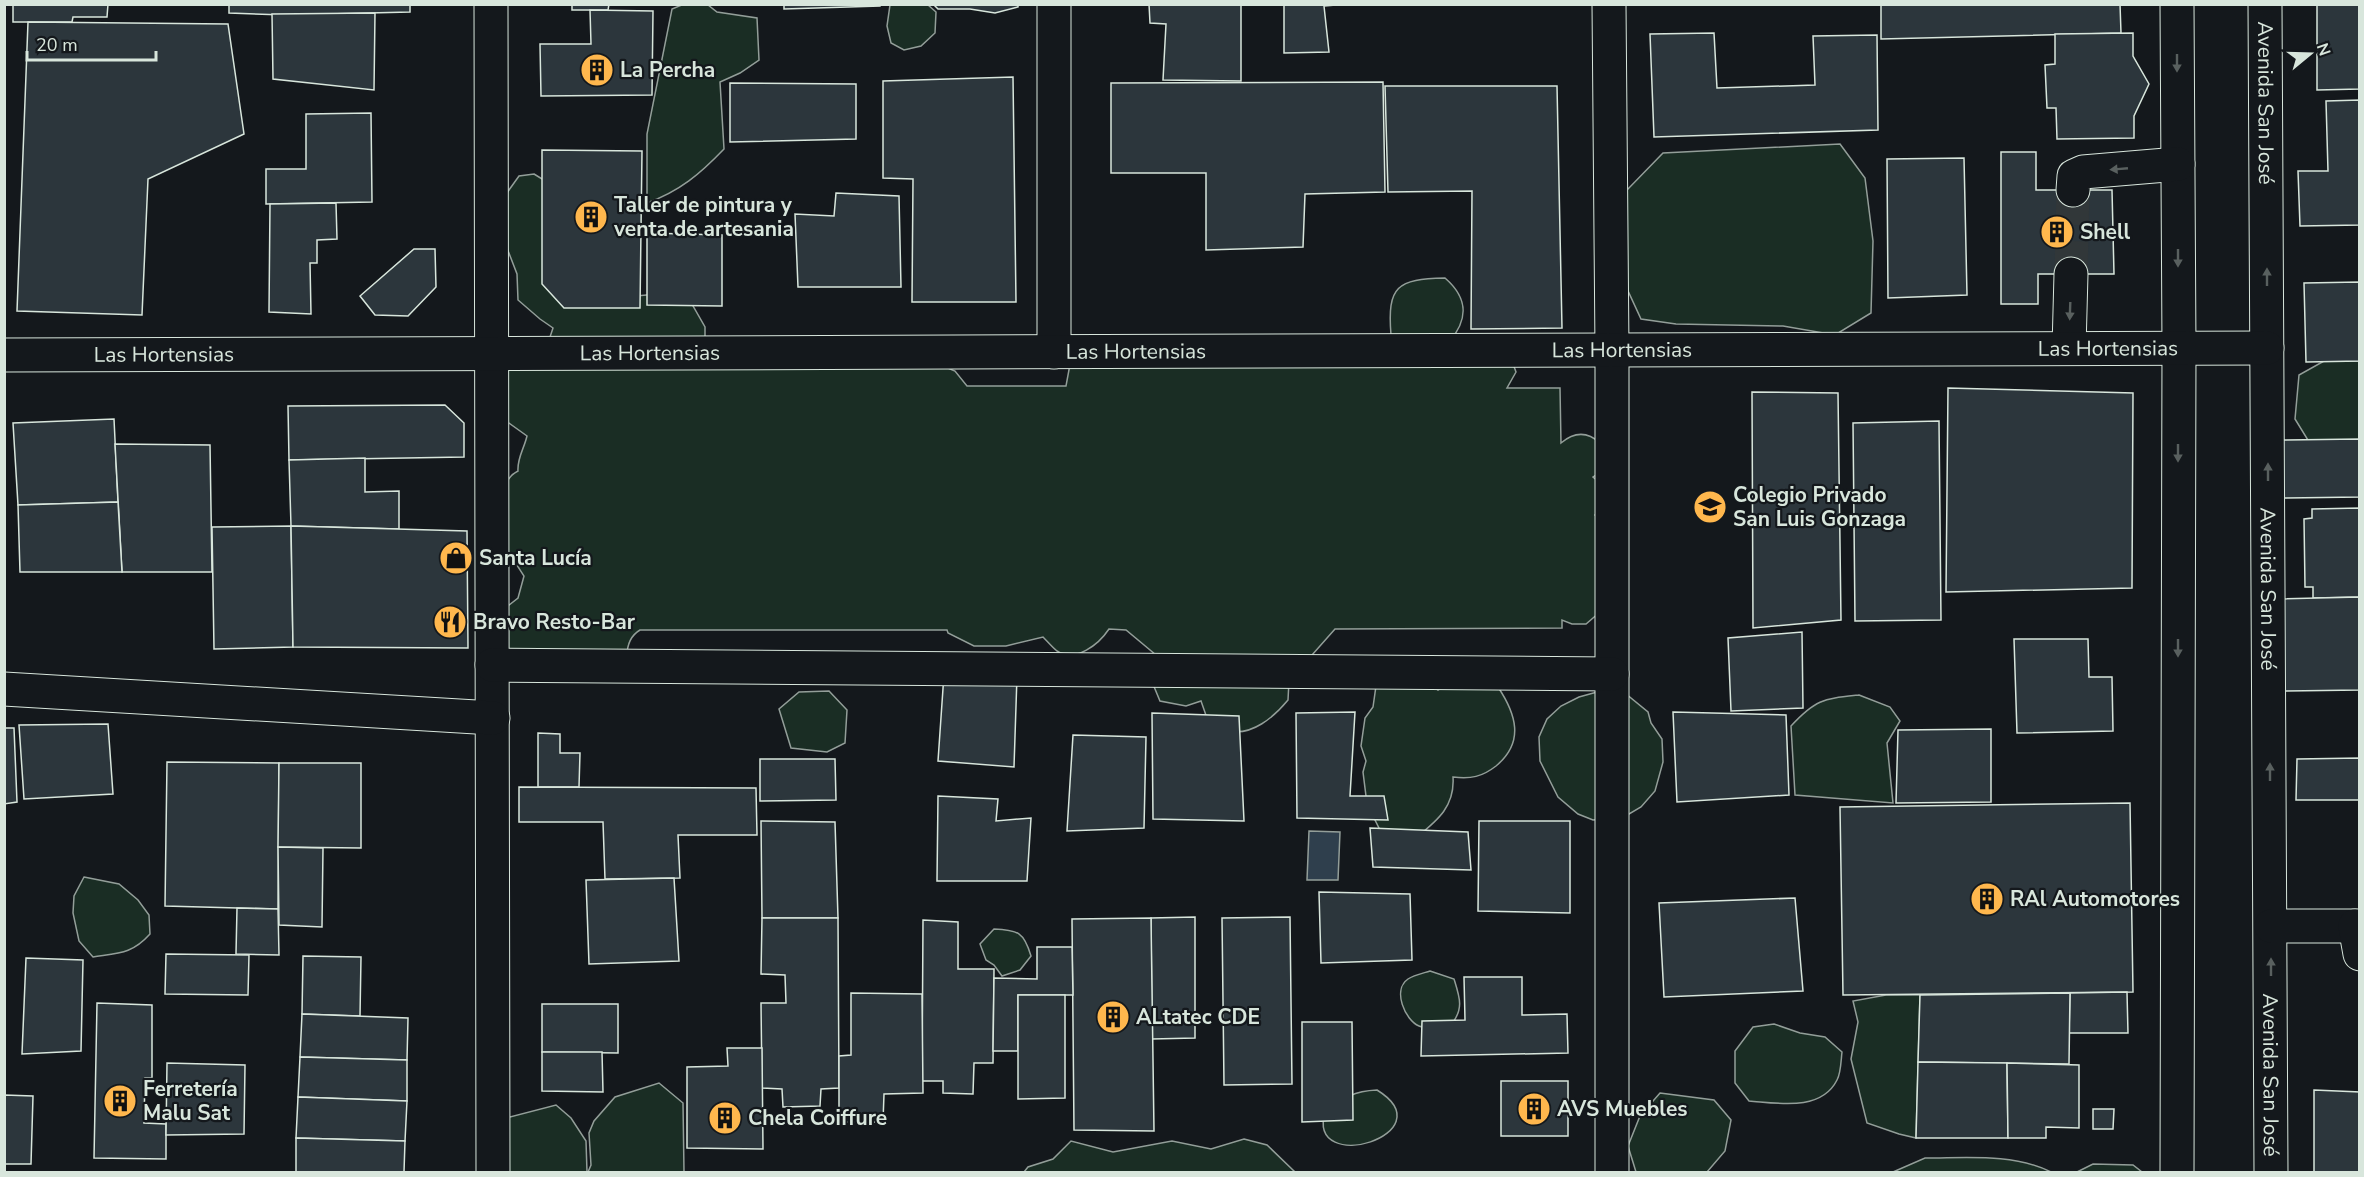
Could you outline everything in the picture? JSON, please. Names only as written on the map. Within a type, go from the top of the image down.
[{"type":"street","points":[[491,4],[493,1173]]},
{"type":"street","points":[[1054,4],[1054,352]]},
{"type":"street","points":[[1609,4],[1612,350],[1612,1173]]},
{"type":"street","points":[[2177,4],[2179,348],[2177,1173]]},
{"type":"street","name":"Avenida San José","points":[[2265,4],[2271,1173]]},
{"type":"street","points":[[2073,190],[2074,176],[2083,172],[2178,164]]},
{"type":"street","points":[[2069,348],[2071,274]]},
{"type":"street","name":"Las Hortensias","points":[[4,355],[2267,348]]},
{"type":"street","points":[[492,665],[1612,674]]},
{"type":"street","points":[[4,689],[492,718]]},
{"type":"street","points":[[2271,926],[2358,935]]},
{"type":"green space","points":[[684,4],[708,5],[717,12],[757,18],[759,60],[740,73],[720,82],[724,149],[689,181],[670,193],[647,203],[647,134],[672,9]]},
{"type":"green space","points":[[890,5],[928,5],[936,12],[935,33],[921,46],[904,50],[891,43],[887,26]]},
{"type":"green space","points":[[1840,144],[1865,178],[1873,241],[1871,313],[1835,335],[1783,326],[1676,324],[1641,319],[1623,280],[1627,190],[1663,153]]},
{"type":"green space","points":[[534,174],[552,185],[602,299],[658,294],[689,299],[705,327],[705,344],[943,366],[955,371],[967,386],[1066,386],[1071,359],[1391,335],[1391,306],[1398,288],[1416,280],[1445,278],[1458,293],[1463,309],[1460,325],[1449,342],[1512,361],[1516,372],[1507,388],[1560,388],[1561,443],[1580,434],[1590,436],[1600,443],[1599,473],[1593,477],[1599,482],[1601,507],[1595,515],[1608,532],[1600,612],[1586,624],[1572,624],[1562,620],[1562,628],[1335,629],[1289,681],[1288,700],[1262,724],[1238,732],[1229,731],[1208,721],[1201,701],[1186,706],[1160,701],[1150,677],[1156,655],[1126,630],[1109,629],[1093,646],[1072,655],[1057,651],[1043,637],[1006,646],[974,646],[948,633],[947,630],[640,630],[630,641],[627,656],[570,678],[500,645],[504,609],[518,598],[524,576],[515,562],[504,552],[501,519],[502,496],[510,477],[518,471],[527,436],[506,421],[500,361],[550,337],[553,328],[518,300],[517,274],[507,248],[504,197],[519,176]]},
{"type":"green space","points":[[2324,361],[2359,361],[2359,473],[2314,450],[2295,419],[2299,375]]},
{"type":"green space","points":[[1446,685],[1498,687],[1513,718],[1515,728],[1511,747],[1505,757],[1486,773],[1465,778],[1453,777],[1451,796],[1444,812],[1417,837],[1382,834],[1367,804],[1363,772],[1366,761],[1361,746],[1365,718],[1373,707],[1376,686],[1432,686],[1438,690]]},
{"type":"green space","points":[[829,691],[847,710],[845,743],[827,752],[791,748],[779,709],[799,692]]},
{"type":"green space","points":[[1597,692],[1626,694],[1648,712],[1651,723],[1662,739],[1663,762],[1655,791],[1641,807],[1624,817],[1593,820],[1578,814],[1558,797],[1540,761],[1539,737],[1547,719],[1561,706],[1579,697]]},
{"type":"green space","points":[[1859,695],[1890,707],[1900,721],[1887,743],[1893,803],[1795,795],[1791,726],[1814,705],[1828,699]]},
{"type":"green space","points":[[84,877],[119,884],[138,900],[149,915],[150,934],[131,949],[93,957],[79,941],[73,913],[74,896]]},
{"type":"green space","points":[[994,929],[1009,930],[1023,937],[1031,956],[1020,970],[1002,976],[994,965],[986,960],[980,944]]},
{"type":"green space","points":[[1430,971],[1454,979],[1460,1003],[1458,1014],[1451,1025],[1439,1028],[1419,1026],[1409,1018],[1402,1004],[1403,984],[1410,978]]},
{"type":"green space","points":[[1886,995],[1920,995],[1916,1138],[1867,1123],[1851,1059],[1858,1022],[1853,1001]]},
{"type":"green space","points":[[1774,1024],[1800,1033],[1825,1037],[1842,1052],[1837,1080],[1830,1090],[1820,1097],[1798,1103],[1749,1101],[1735,1083],[1735,1051],[1753,1027]]},
{"type":"green space","points":[[659,1083],[683,1103],[684,1172],[588,1172],[591,1165],[589,1133],[594,1121],[615,1097]]},
{"type":"green space","points":[[1377,1090],[1394,1106],[1396,1121],[1387,1133],[1370,1142],[1352,1145],[1335,1142],[1325,1132],[1325,1112],[1349,1096]]},
{"type":"green space","points":[[1660,1093],[1714,1100],[1731,1120],[1725,1151],[1707,1172],[1636,1172],[1628,1146],[1640,1116]]},
{"type":"green space","points":[[556,1105],[571,1118],[586,1141],[587,1172],[502,1172],[502,1119]]},
{"type":"green space","points":[[1244,1139],[1267,1145],[1295,1172],[1024,1172],[1028,1167],[1053,1159],[1071,1141],[1113,1152],[1172,1141],[1211,1149]]},
{"type":"green space","points":[[1925,1158],[2006,1159],[2051,1172],[1893,1172]]},
{"type":"green space","points":[[2093,1164],[2133,1165],[2142,1172],[2077,1172]]},
{"type":"water","points":[[1309,831],[1340,832],[1338,880],[1307,880]]},
{"type":"building","points":[[13,4],[108,4],[107,17],[73,17],[72,22],[13,22]]},
{"type":"building","points":[[229,4],[410,4],[410,12],[285,15],[229,13]]},
{"type":"building","points":[[572,4],[609,4],[608,10],[572,10]]},
{"type":"building","points":[[784,4],[880,4],[880,6],[784,9]]},
{"type":"building","points":[[933,4],[1018,4],[1018,7],[995,13],[970,9],[938,9]]},
{"type":"building","points":[[1149,4],[1241,4],[1241,81],[1163,80],[1166,24],[1150,23]]},
{"type":"building","points":[[1284,4],[1348,4],[1324,6],[1329,52],[1284,53]]},
{"type":"building","points":[[1881,4],[2120,4],[2121,33],[1881,39]]},
{"type":"building","points":[[2317,4],[2360,4],[2360,89],[2317,90]]},
{"type":"building","name":"La Percha","points":[[590,10],[653,11],[652,95],[541,96],[540,44],[591,44]]},
{"type":"building","points":[[375,13],[374,90],[273,79],[272,14]]},
{"type":"building","points":[[28,22],[228,24],[244,134],[148,179],[142,315],[17,311]]},
{"type":"building","points":[[1714,33],[1717,88],[1815,85],[1813,36],[1877,35],[1878,130],[1654,137],[1650,34]]},
{"type":"building","points":[[2133,33],[2133,56],[2149,84],[2134,116],[2134,138],[2057,139],[2056,108],[2047,108],[2045,65],[2055,64],[2055,34]]},
{"type":"building","points":[[1013,77],[1016,302],[912,302],[913,179],[883,178],[883,81]]},
{"type":"building","points":[[1383,82],[1385,192],[1305,194],[1303,247],[1206,250],[1206,173],[1111,173],[1111,83]]},
{"type":"building","points":[[730,83],[856,84],[856,139],[730,142]]},
{"type":"building","points":[[1385,86],[1557,86],[1562,328],[1471,329],[1472,191],[1388,192]]},
{"type":"building","points":[[2360,100],[2360,225],[2300,226],[2298,171],[2328,171],[2326,101]]},
{"type":"building","points":[[371,113],[372,202],[266,204],[266,169],[306,169],[306,114]]},
{"type":"building","name":"Taller de pintura y venta de artesania","points":[[542,150],[642,151],[640,308],[564,308],[542,284]]},
{"type":"building","name":"Shell","points":[[2001,152],[2036,152],[2036,190],[2112,190],[2114,274],[2038,274],[2038,304],[2001,304]]},
{"type":"building","points":[[1964,158],[1967,295],[1888,298],[1887,159]]},
{"type":"building","points":[[836,193],[899,196],[901,287],[798,287],[795,214],[834,216]]},
{"type":"building","points":[[336,203],[337,239],[317,240],[317,263],[310,263],[311,314],[269,312],[270,204]]},
{"type":"building","points":[[647,233],[722,235],[722,306],[647,305]]},
{"type":"building","points":[[414,249],[435,249],[436,287],[408,316],[375,315],[360,296]]},
{"type":"building","points":[[2360,282],[2360,361],[2306,362],[2304,283]]},
{"type":"building","points":[[1948,388],[2133,393],[2132,588],[1946,592]]},
{"type":"building","points":[[1752,392],[1838,393],[1841,620],[1753,628]]},
{"type":"building","points":[[445,405],[464,423],[464,457],[289,460],[288,406]]},
{"type":"building","points":[[114,419],[118,502],[18,505],[13,423]]},
{"type":"building","points":[[1939,421],[1941,620],[1855,621],[1853,423]]},
{"type":"building","points":[[2359,439],[2360,497],[2279,498],[2278,440]]},
{"type":"building","points":[[115,444],[210,445],[212,572],[122,572]]},
{"type":"building","points":[[365,458],[365,492],[399,491],[399,529],[291,526],[289,460]]},
{"type":"building","points":[[118,502],[122,572],[20,572],[18,505]]},
{"type":"building","points":[[2360,508],[2360,597],[2313,598],[2313,587],[2305,587],[2304,519],[2312,518],[2312,509]]},
{"type":"building","points":[[291,526],[293,647],[214,649],[212,527]]},
{"type":"building","points":[[291,526],[467,531],[468,648],[293,647]]},
{"type":"building","points":[[2360,597],[2360,690],[2281,691],[2281,599]]},
{"type":"building","points":[[1802,632],[1803,708],[1731,711],[1728,638]]},
{"type":"building","points":[[2014,639],[2088,639],[2089,677],[2112,677],[2113,731],[2017,733]]},
{"type":"building","points":[[944,674],[1017,676],[1014,767],[938,761]]},
{"type":"building","points":[[1355,712],[1350,796],[1384,796],[1388,820],[1297,818],[1296,713]]},
{"type":"building","points":[[1673,712],[1786,715],[1789,795],[1677,802]]},
{"type":"building","points":[[1152,713],[1239,716],[1244,821],[1153,819]]},
{"type":"building","points":[[108,724],[113,794],[24,799],[19,725]]},
{"type":"building","points":[[4,728],[14,728],[17,802],[4,804]]},
{"type":"building","points":[[1991,729],[1991,802],[1896,803],[1898,730]]},
{"type":"building","points":[[538,733],[560,734],[560,753],[580,753],[579,787],[538,787]]},
{"type":"building","points":[[1073,735],[1146,737],[1144,828],[1067,831]]},
{"type":"building","points":[[2360,758],[2359,800],[2296,800],[2297,759]]},
{"type":"building","points":[[760,759],[835,759],[836,800],[760,801]]},
{"type":"building","points":[[167,762],[279,763],[278,909],[165,906]]},
{"type":"building","points":[[279,763],[361,763],[361,848],[278,847]]},
{"type":"building","points":[[519,787],[756,788],[757,835],[678,835],[680,878],[605,879],[603,822],[519,822]]},
{"type":"building","points":[[938,796],[998,799],[996,821],[1031,818],[1027,881],[937,881]]},
{"type":"building","name":"RAl Automotores","points":[[2130,803],[2133,992],[1843,995],[1840,807]]},
{"type":"building","points":[[761,821],[835,822],[838,918],[762,918]]},
{"type":"building","points":[[1479,821],[1570,821],[1570,913],[1478,911]]},
{"type":"building","points":[[1370,828],[1468,832],[1471,870],[1373,867]]},
{"type":"building","points":[[278,847],[323,848],[322,927],[279,925]]},
{"type":"building","points":[[674,878],[679,961],[589,964],[586,880]]},
{"type":"building","points":[[1319,892],[1410,894],[1412,960],[1321,963]]},
{"type":"building","points":[[1795,898],[1803,991],[1664,997],[1659,903]]},
{"type":"building","points":[[237,908],[278,909],[279,955],[236,954]]},
{"type":"building","points":[[1195,917],[1195,1038],[1152,1039],[1151,918]]},
{"type":"building","points":[[1290,917],[1292,1084],[1224,1085],[1222,918]]},
{"type":"building","points":[[762,918],[838,918],[839,1088],[821,1089],[820,1106],[783,1107],[782,1089],[762,1088],[761,1003],[786,1003],[785,975],[761,974]]},
{"type":"building","name":"ALtatec CDE","points":[[1151,918],[1154,1131],[1074,1130],[1072,919]]},
{"type":"building","points":[[923,920],[958,922],[958,969],[994,969],[993,1063],[974,1063],[973,1094],[943,1093],[943,1081],[922,1081]]},
{"type":"building","points":[[1037,947],[1072,947],[1073,995],[1018,995],[1018,1051],[993,1051],[994,978],[1037,979]]},
{"type":"building","points":[[166,954],[249,955],[248,995],[165,994]]},
{"type":"building","points":[[303,956],[361,957],[360,1016],[302,1014]]},
{"type":"building","points":[[26,958],[83,960],[81,1051],[22,1054]]},
{"type":"building","points":[[1464,977],[1522,977],[1522,1015],[1567,1014],[1568,1053],[1421,1056],[1422,1021],[1465,1020]]},
{"type":"building","points":[[2127,992],[2128,1033],[2069,1033],[2070,993]]},
{"type":"building","points":[[851,993],[922,994],[923,1093],[884,1094],[883,1122],[839,1122],[839,1056],[851,1055]]},
{"type":"building","points":[[2070,993],[2069,1064],[1918,1062],[1920,995]]},
{"type":"building","points":[[1018,995],[1065,995],[1065,1098],[1018,1099]]},
{"type":"building","name":"Ferretería Malu Sat","points":[[97,1003],[152,1005],[152,1078],[145,1078],[144,1123],[166,1124],[166,1159],[94,1158]]},
{"type":"building","points":[[542,1004],[618,1004],[618,1053],[542,1052]]},
{"type":"building","points":[[302,1014],[408,1018],[407,1060],[300,1057]]},
{"type":"building","points":[[1302,1022],[1352,1022],[1353,1120],[1302,1122]]},
{"type":"building","name":"Chela Coiffure","points":[[727,1048],[762,1048],[763,1149],[687,1148],[687,1067],[728,1066]]},
{"type":"building","points":[[542,1052],[602,1052],[603,1092],[542,1091]]},
{"type":"building","points":[[300,1057],[407,1060],[407,1101],[298,1097]]},
{"type":"building","points":[[1918,1062],[2007,1063],[2008,1138],[1916,1138]]},
{"type":"building","points":[[167,1063],[245,1065],[244,1134],[166,1135]]},
{"type":"building","points":[[2007,1063],[2079,1065],[2079,1128],[2046,1127],[2046,1138],[2008,1138]]},
{"type":"building","name":"AVS Muebles","points":[[1501,1081],[1568,1081],[1568,1136],[1501,1136]]},
{"type":"building","points":[[2314,1090],[2360,1092],[2360,1172],[2314,1172]]},
{"type":"building","points":[[4,1095],[33,1096],[31,1164],[4,1164]]},
{"type":"building","points":[[298,1097],[407,1101],[405,1141],[296,1138]]},
{"type":"building","points":[[2093,1109],[2114,1109],[2113,1129],[2093,1129]]},
{"type":"building","points":[[296,1138],[405,1141],[404,1172],[296,1172]]},
{"type":"tunnel","points":[[2071,274],[2073,190]]},
{"type":"place","name":"La Percha","points":[[597,70]]},
{"type":"place","name":"Taller de pintura y venta de artesania","points":[[591,217]]},
{"type":"place","name":"Shell","points":[[2057,232]]},
{"type":"place","name":"Colegio Privado San Luis Gonzaga","points":[[1710,507]]},
{"type":"place","name":"Santa Lucía","points":[[456,558]]},
{"type":"place","name":"Bravo Resto-Bar","points":[[450,622]]},
{"type":"place","name":"RAl Automotores","points":[[1987,899]]},
{"type":"place","name":"ALtatec CDE","points":[[1113,1017]]},
{"type":"place","name":"Ferretería Malu Sat","points":[[120,1101]]},
{"type":"place","name":"AVS Muebles","points":[[1534,1109]]},
{"type":"place","name":"Chela Coiffure","points":[[725,1118]]}]
